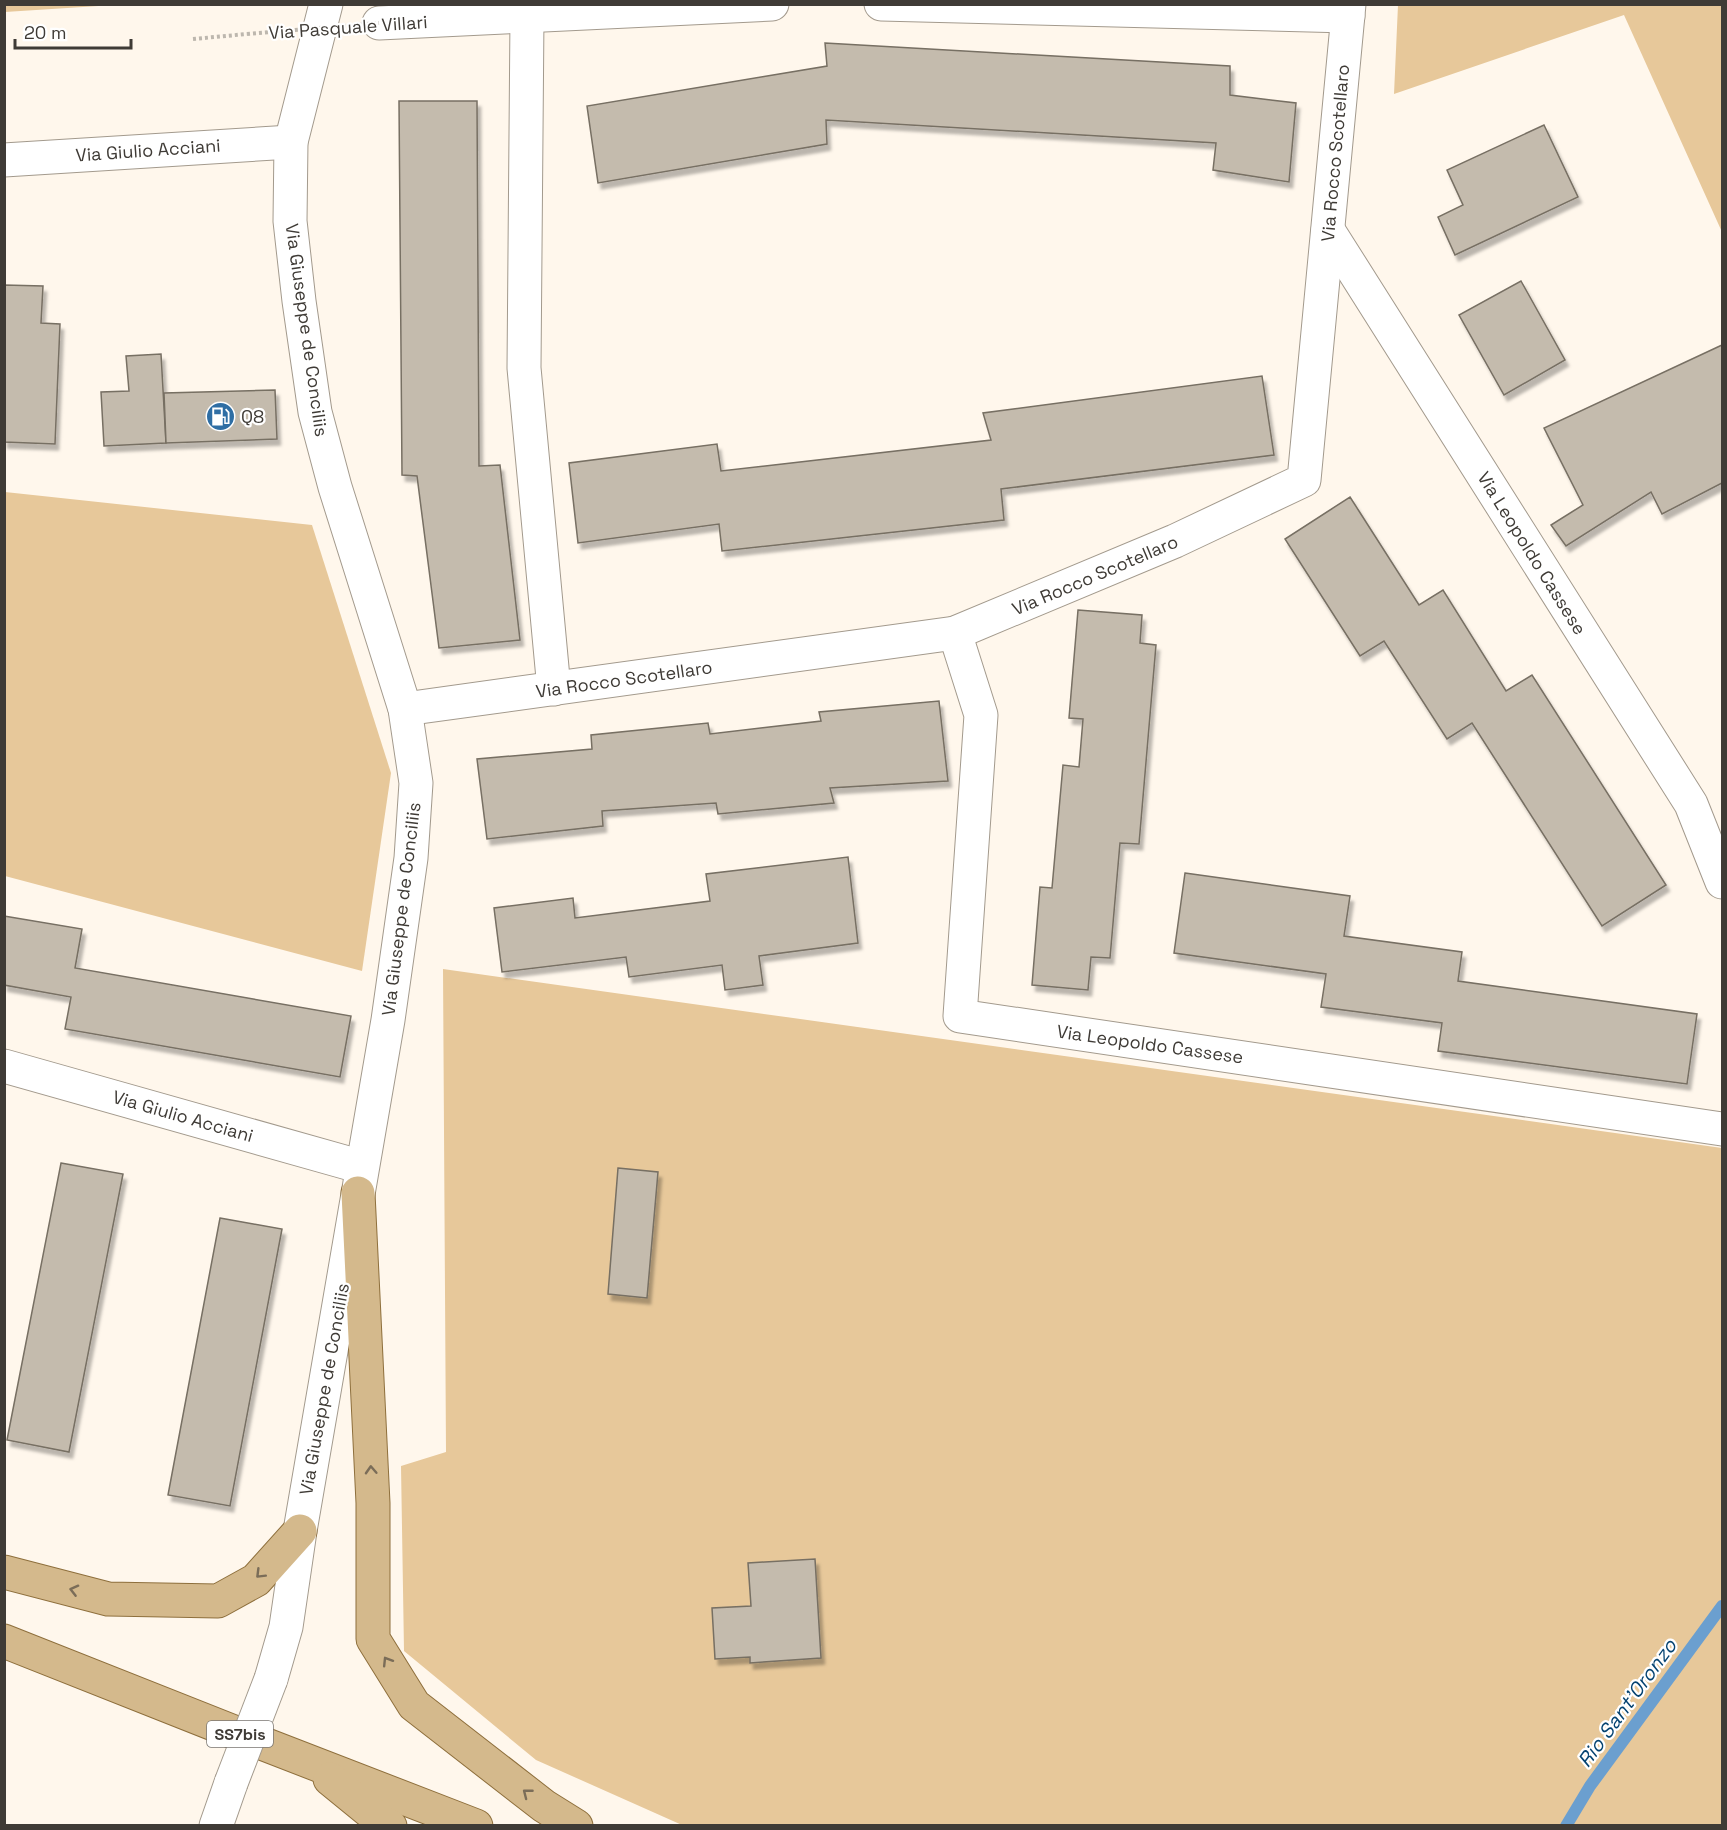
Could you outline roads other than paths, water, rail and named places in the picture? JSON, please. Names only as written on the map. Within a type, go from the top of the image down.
[{"type":"main road","points":[[360,1180],[373,1503],[373,1639],[414,1705],[543,1806],[576,1826]]},
{"type":"main road","points":[[4,1572],[108,1599],[218,1601],[256,1580],[300,1532]]},
{"type":"main road","name":"SS7bis","points":[[4,1641],[476,1826]]},
{"type":"main road","points":[[307,1761],[390,1826]]},
{"type":"street","name":"Via Giuseppe de Conciliis","points":[[216,1826],[271,1679],[286,1627],[300,1532],[388,1020],[411,858],[416,783],[405,709],[335,487],[315,412],[299,301],[290,221],[291,142],[326,4]]},
{"type":"street","name":"Via Pasquale Villari","points":[[379,23],[772,4]]},
{"type":"street","points":[[881,4],[1349,10]]},
{"type":"street","name":"Via Rocco Scotellaro","points":[[405,709],[955,633],[1175,541],[1304,480],[1349,10]]},
{"type":"street","points":[[527,16],[524,368],[554,689]]},
{"type":"street","name":"Via Giulio Acciani","points":[[4,160],[291,142]]},
{"type":"street","name":"Via Leopoldo Cassese","points":[[1328,230],[1691,804],[1722,882]]},
{"type":"street","name":"Via Leopoldo Cassese","points":[[955,633],[981,715],[960,1016],[1722,1129]]},
{"type":"street","name":"Via Giulio Acciani","points":[[4,1066],[360,1180]]},
{"type":"waterway","name":"Rio Sant'Oronzo","points":[[1566,1826],[1590,1786],[1722,1606]]},
{"type":"place","name":"Q8","points":[[220,416]]}]
